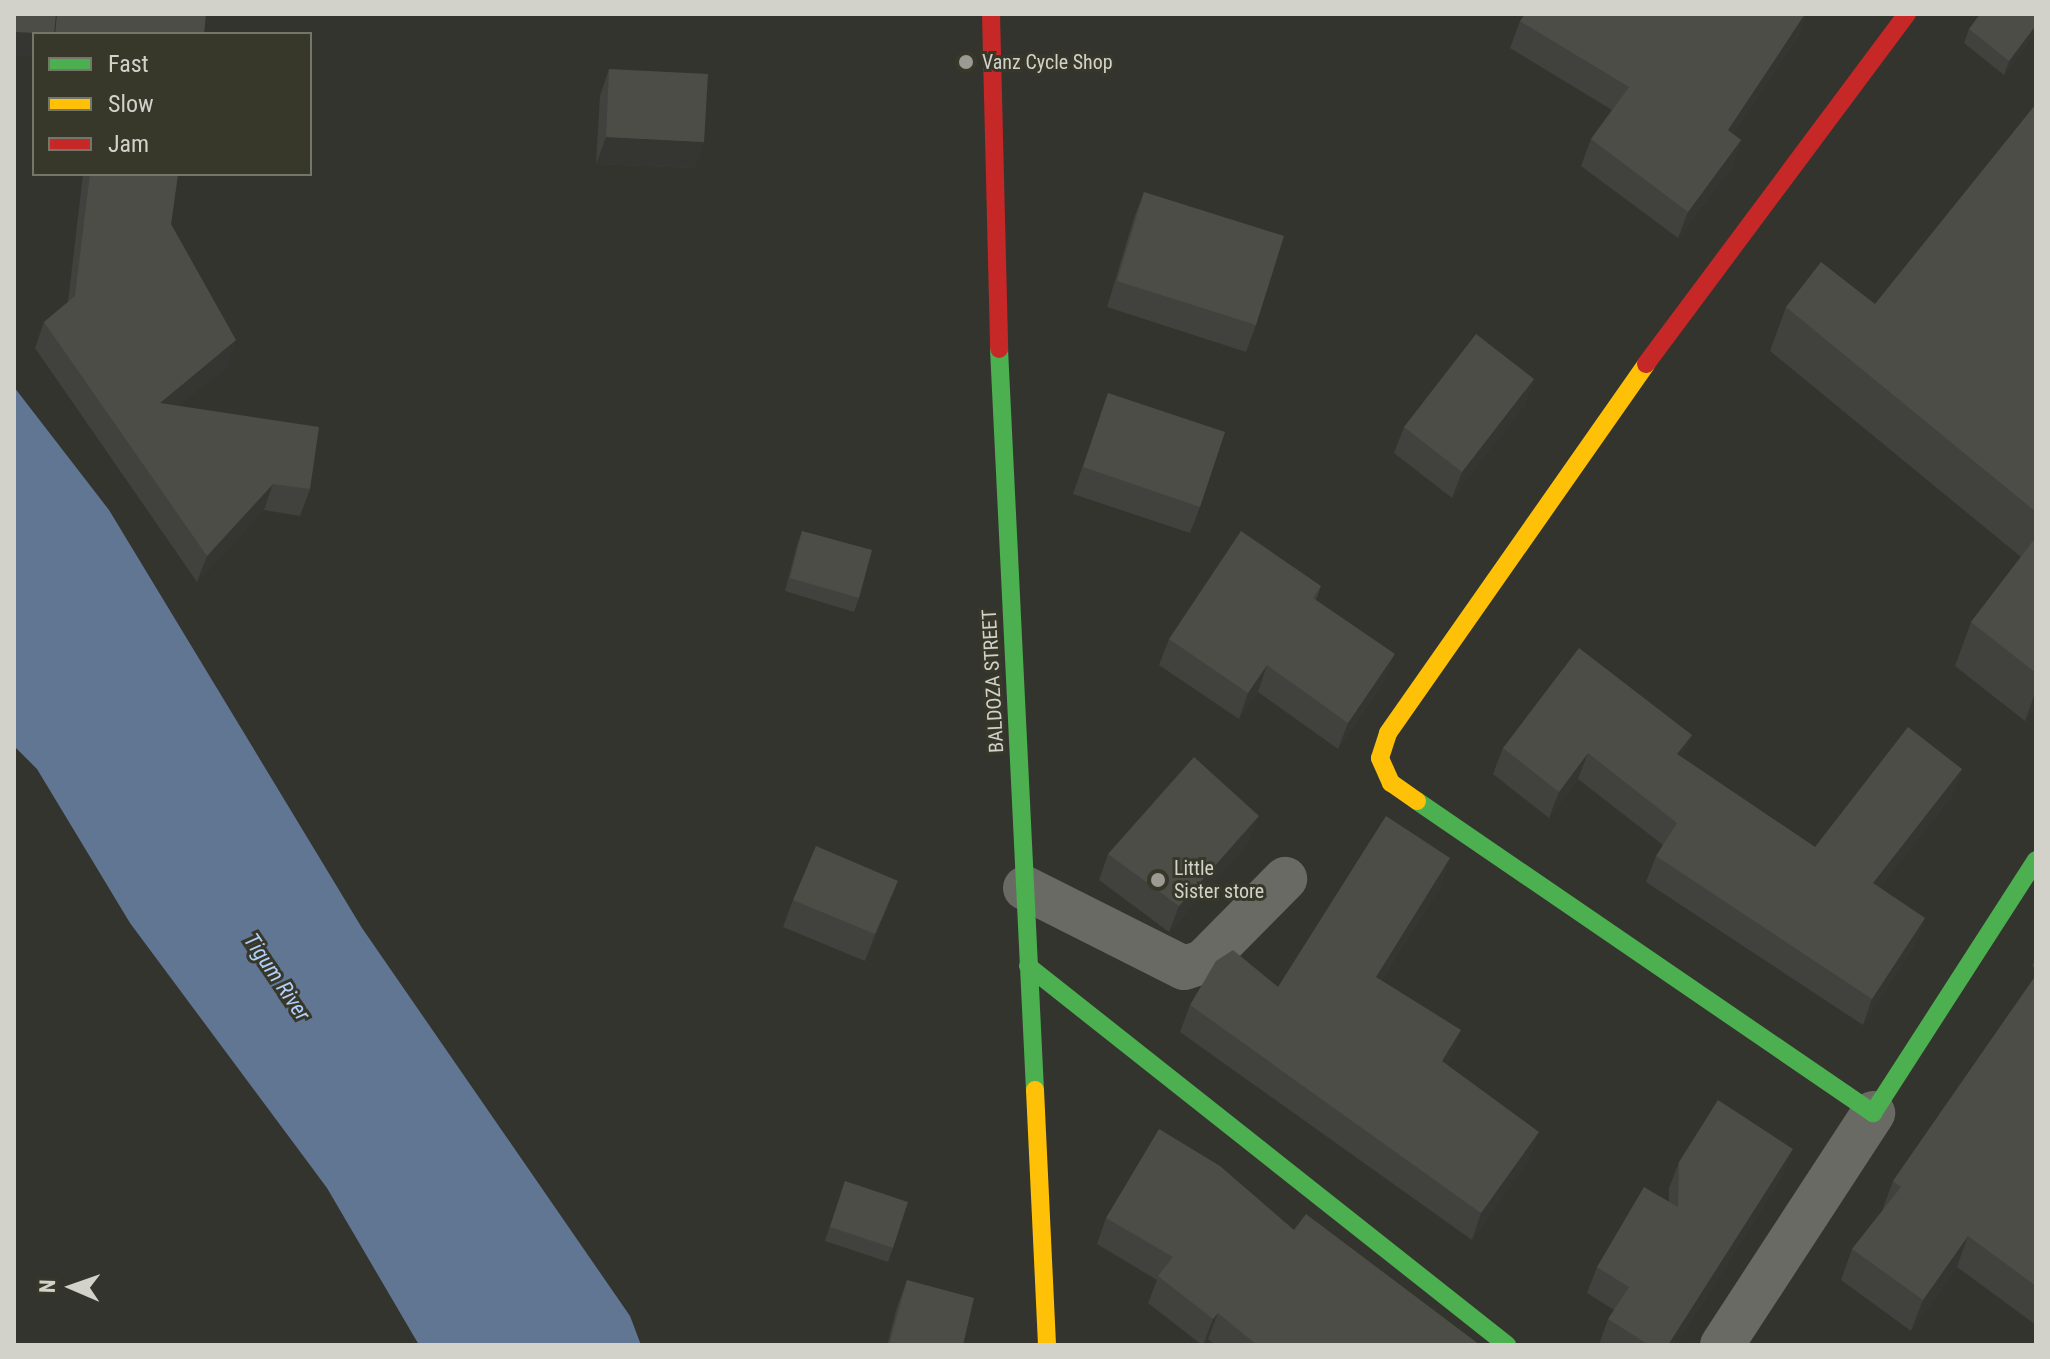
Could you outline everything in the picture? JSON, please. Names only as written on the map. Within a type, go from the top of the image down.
[{"type":"street","name":"BALDOZA STREET","points":[[991,14],[995,272],[1047,1345]]},
{"type":"street","points":[[1873,1113],[1391,783],[1380,758],[1388,733],[1696,292],[1907,14]]},
{"type":"street","points":[[1722,1345],[2036,860]]},
{"type":"street","points":[[1025,888],[1184,968],[1203,962],[1285,879]]},
{"type":"street","points":[[1028,966],[1507,1345]]},
{"type":"water","name":"Tigum River","points":[[14,387],[109,510],[362,928],[630,1316],[641,1345],[419,1345],[327,1188],[130,923],[37,769],[14,746]]},
{"type":"building","points":[[14,14],[56,14],[54,32],[14,32]]},
{"type":"building","points":[[57,14],[206,14],[204,32],[55,32]]},
{"type":"building","points":[[1525,14],[1805,14],[1728,130],[1741,140],[1688,212],[1591,139],[1629,87],[1520,21]]},
{"type":"building","points":[[1980,14],[2036,14],[2036,25],[2009,61],[1969,29]]},
{"type":"building","points":[[609,69],[708,74],[704,142],[606,137]]},
{"type":"building","points":[[2036,104],[2036,512],[1786,307],[1821,262],[1875,304]]},
{"type":"building","points":[[90,176],[178,176],[171,224],[236,340],[160,403],[319,427],[310,489],[273,484],[207,556],[44,322],[75,296]]},
{"type":"building","points":[[1144,192],[1284,236],[1256,325],[1117,281]]},
{"type":"building","points":[[1476,334],[1534,379],[1462,472],[1404,427]]},
{"type":"building","points":[[1108,393],[1225,432],[1200,507],[1083,467]]},
{"type":"building","points":[[802,531],[872,550],[859,598],[790,578]]},
{"type":"building","points":[[1241,531],[1321,586],[1313,598],[1395,654],[1348,723],[1267,665],[1248,693],[1169,639]]},
{"type":"building","points":[[2036,537],[2036,673],[1971,622]]},
{"type":"building","points":[[1579,648],[1692,735],[1677,754],[1815,847],[1908,727],[1962,769],[1873,883],[1925,918],[1872,999],[1656,856],[1677,823],[1588,753],[1559,792],[1503,748]]},
{"type":"building","points":[[1194,757],[1259,816],[1179,906],[1108,854]]},
{"type":"building","points":[[1386,816],[1450,858],[1376,977],[1461,1030],[1442,1061],[1539,1132],[1481,1213],[1190,1005],[1216,961],[1233,950],[1278,987]]},
{"type":"building","points":[[816,846],[898,881],[875,934],[793,900]]},
{"type":"building","points":[[2036,975],[2036,1286],[1968,1236],[1923,1300],[1852,1249],[1901,1187],[1893,1181]]},
{"type":"building","points":[[1718,1100],[1793,1149],[1668,1345],[1649,1345],[1608,1319],[1629,1287],[1597,1267],[1644,1187],[1678,1207],[1679,1162]]},
{"type":"building","points":[[1159,1129],[1220,1166],[1294,1230],[1306,1214],[1480,1345],[1257,1345],[1218,1313],[1213,1319],[1158,1276],[1173,1257],[1106,1218]]},
{"type":"building","points":[[845,1181],[908,1202],[893,1248],[830,1227]]},
{"type":"building","points":[[907,1280],[974,1298],[963,1345],[889,1345]]},
{"type":"traffic: fast","points":[[999,349],[1035,1090]]},
{"type":"traffic: fast","points":[[1417,801],[1873,1113],[2036,860]]},
{"type":"traffic: fast","points":[[1028,966],[1507,1345]]},
{"type":"traffic: slow","points":[[1417,801],[1391,783],[1380,758],[1388,733],[1646,364]]},
{"type":"traffic: slow","points":[[1035,1090],[1047,1345]]},
{"type":"traffic: jam","points":[[991,14],[999,349]]},
{"type":"traffic: jam","points":[[1646,364],[1907,14]]},
{"type":"place","name":"Vanz Cycle Shop","points":[[966,62]]},
{"type":"place","name":"Little Sister store","points":[[1158,880]]}]
